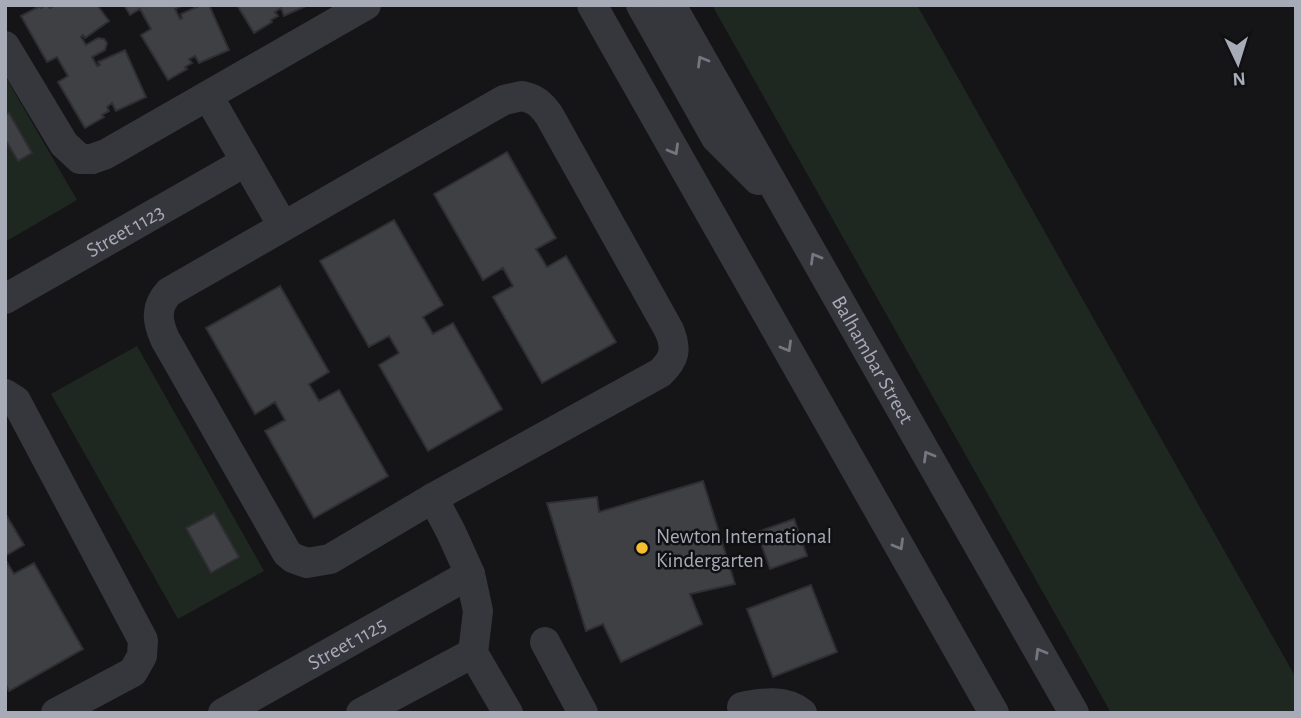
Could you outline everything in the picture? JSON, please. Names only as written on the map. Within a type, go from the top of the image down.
[{"type":"street","points":[[5,46],[64,144],[80,159],[92,159],[106,154],[366,5]]},
{"type":"street","points":[[592,5],[994,713]]},
{"type":"street","points":[[641,5],[716,138],[789,214]]},
{"type":"street","name":"Balhambar Street","points":[[671,5],[1074,713]]},
{"type":"street","points":[[208,96],[283,226]]},
{"type":"street","points":[[522,96],[532,98],[541,103],[549,115],[668,330],[675,351],[670,363],[660,373],[433,498],[330,559],[307,564],[293,558],[286,553],[165,339],[158,312],[169,292],[503,100],[522,96]]},
{"type":"street","name":"Street 1123","points":[[5,299],[245,162]]},
{"type":"street","points":[[5,394],[16,401],[143,640],[142,656],[133,672],[56,713]]},
{"type":"street","points":[[433,498],[470,574],[478,611],[473,653],[508,713]]},
{"type":"street","name":"Street 1125","points":[[223,713],[470,574]]},
{"type":"street","points":[[545,642],[583,713]]},
{"type":"street","points":[[361,713],[473,653]]},
{"type":"street","points":[[743,707],[764,703],[793,705],[802,713]]},
{"type":"shaded area","points":[[712,5],[917,5],[1296,678],[1296,713],[1111,713]]},
{"type":"shaded area","points":[[5,76],[77,200],[5,242]]},
{"type":"shaded area","points":[[137,346],[264,571],[178,619],[51,394]]},
{"type":"building","points":[[46,5],[50,8],[56,5],[97,5],[109,21],[85,38],[83,35],[81,37],[86,45],[98,38],[107,43],[105,50],[92,57],[97,66],[100,65],[98,62],[125,50],[146,97],[116,111],[112,103],[107,107],[109,111],[102,115],[104,117],[85,128],[58,82],[68,76],[57,57],[47,62],[21,16]]},
{"type":"building","points":[[124,5],[183,5],[175,9],[180,19],[181,14],[201,5],[209,5],[229,50],[199,63],[195,56],[189,59],[192,63],[185,67],[187,69],[168,80],[141,35],[151,29],[140,9],[130,15]]},
{"type":"building","points":[[237,5],[308,5],[284,16],[281,8],[275,12],[278,16],[271,20],[272,22],[254,33]]},
{"type":"building","points":[[9,113],[32,153],[18,161],[5,139],[5,115]]},
{"type":"building","points":[[507,152],[556,238],[536,249],[547,267],[566,256],[616,342],[542,383],[493,297],[513,286],[503,268],[483,280],[434,194]]},
{"type":"building","points":[[394,220],[443,305],[423,317],[433,334],[453,323],[502,409],[428,451],[379,365],[399,353],[389,336],[369,347],[320,261]]},
{"type":"building","points":[[280,286],[329,372],[309,384],[319,401],[339,390],[388,476],[314,518],[265,431],[285,420],[275,402],[255,414],[206,328]]},
{"type":"building","name":"Newton International Kindergarten","points":[[703,481],[735,584],[690,594],[702,624],[621,662],[603,624],[586,631],[547,503],[597,497],[599,512]]},
{"type":"building","points":[[5,513],[24,545],[5,556]]},
{"type":"building","points":[[214,513],[239,557],[211,573],[186,528]]},
{"type":"building","points":[[794,519],[807,556],[770,569],[757,532]]},
{"type":"building","points":[[5,559],[14,574],[34,563],[83,649],[9,691],[5,683]]},
{"type":"building","points":[[811,585],[837,652],[773,677],[747,609]]},
{"type":"place","name":"Newton International Kindergarten","points":[[642,548]]}]
